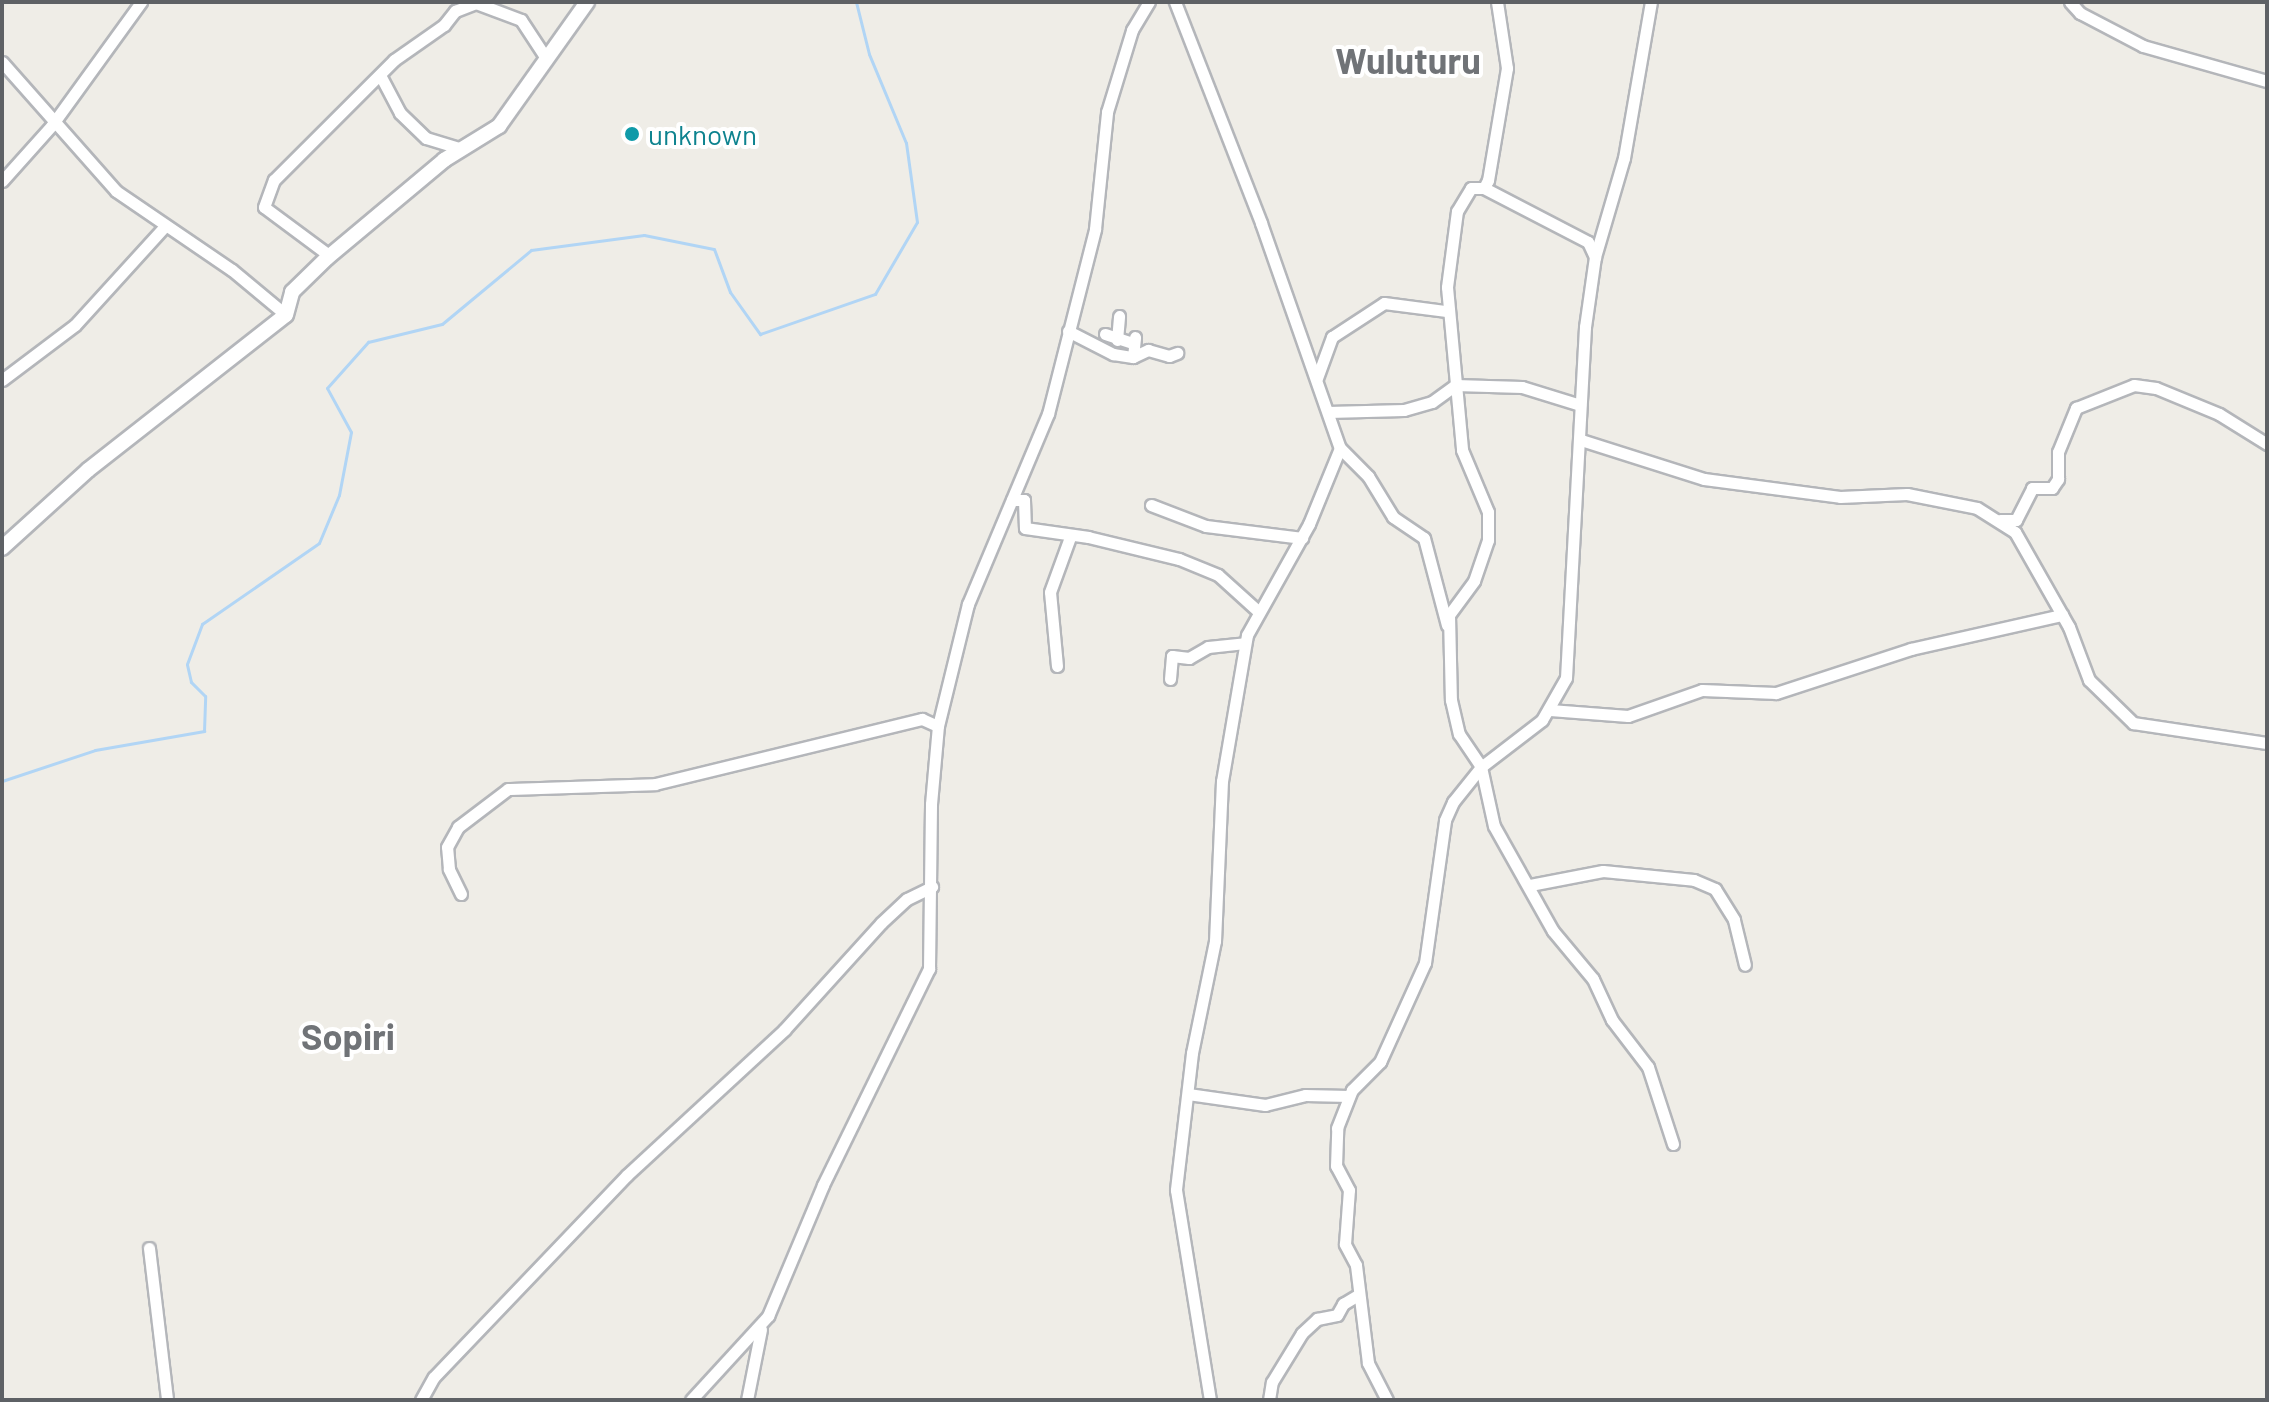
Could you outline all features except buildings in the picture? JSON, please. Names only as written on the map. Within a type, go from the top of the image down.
[{"type":"street","points":[[2,181],[52,125],[141,2]]},
{"type":"street","points":[[2,548],[88,470],[286,315],[292,292],[330,256],[461,149],[499,126],[587,2]]},
{"type":"street","points":[[747,1400],[761,1328],[823,1185],[929,969],[931,804],[938,726],[968,604],[1048,414],[1095,229],[1107,112],[1132,30],[1149,2]]},
{"type":"street","points":[[1175,2],[1317,378],[1340,448],[1368,476],[1393,517],[1424,538],[1449,627]]},
{"type":"street","points":[[1484,188],[1507,68],[1497,2]]},
{"type":"street","points":[[1387,1400],[1368,1363],[1356,1265],[1345,1244],[1349,1190],[1336,1152],[1337,1128],[1349,1096],[1380,1062],[1425,963],[1445,820],[1481,767],[1550,710],[1566,678],[1571,518],[1581,440],[1580,405],[1595,257],[1624,158],[1651,2]]},
{"type":"street","points":[[2070,2],[2080,13],[2143,46],[2267,81]]},
{"type":"street","points":[[330,256],[264,207],[274,180],[380,75],[455,11],[476,3],[521,20],[546,58]]},
{"type":"street","points":[[2,62],[52,125],[116,191],[232,270],[286,315]]},
{"type":"street","points":[[380,75],[400,113],[426,138],[461,149]]},
{"type":"street","points":[[1595,257],[1588,242],[1484,188],[1471,188],[1457,211],[1446,311],[1462,450],[1488,512],[1488,540],[1474,581],[1451,611],[1451,700],[1459,734],[1481,767],[1494,826],[1530,885],[1553,931],[1593,979],[1612,1020],[1648,1067],[1673,1144]]},
{"type":"street","points":[[2,380],[75,325],[165,226]]},
{"type":"street","points":[[1317,378],[1332,337],[1384,303],[1446,311]]},
{"type":"street","points":[[1117,340],[1119,316]]},
{"type":"street","points":[[1068,331],[1113,354],[1133,357],[1148,350],[1169,356],[1177,353]]},
{"type":"street","points":[[1105,334],[1117,340],[1134,340],[1133,357]]},
{"type":"street","points":[[1328,412],[1345,408],[1404,410],[1432,402],[1455,385],[1522,387],[1580,405]]},
{"type":"street","points":[[1996,519],[2016,520],[2032,488],[2052,488],[2058,479],[2058,452],[2076,408],[2134,385],[2156,388],[2219,414],[2267,444]]},
{"type":"street","points":[[1581,440],[1692,477],[1840,497],[1934,498],[1977,508],[2015,532],[2062,615],[2089,680],[2133,723],[2267,743]]},
{"type":"street","points":[[1210,1400],[1176,1190],[1188,1094],[1215,941],[1222,781],[1245,643],[1259,612],[1302,538],[1340,448]]},
{"type":"street","points":[[1012,500],[1024,500],[1025,528],[1150,551],[1205,570],[1259,612]]},
{"type":"street","points":[[1151,505],[1206,526],[1302,538]]},
{"type":"street","points":[[1057,666],[1050,592],[1070,537]]},
{"type":"street","points":[[1550,710],[1628,716],[1702,690],[1776,693],[1911,649],[2062,615]]},
{"type":"street","points":[[1170,679],[1172,656],[1189,658],[1208,647],[1245,643]]},
{"type":"street","points":[[461,894],[449,869],[447,847],[458,827],[508,789],[655,784],[922,719],[938,726]]},
{"type":"street","points":[[1530,885],[1603,871],[1636,870],[1694,880],[1715,889],[1734,920],[1745,965]]},
{"type":"street","points":[[421,1400],[434,1377],[627,1175],[784,1030],[881,923],[907,899],[932,887]]},
{"type":"street","points":[[1188,1094],[1265,1105],[1305,1095],[1349,1096]]},
{"type":"street","points":[[149,1248],[167,1400]]},
{"type":"street","points":[[1269,1400],[1272,1382],[1302,1333],[1317,1319],[1337,1315],[1343,1304],[1358,1295]]},
{"type":"street","points":[[691,1400],[761,1328]]},
{"type":"waterway","points":[[2,781],[95,750],[204,731],[205,696],[191,682],[187,664],[202,624],[319,543],[339,495],[351,432],[327,388],[368,342],[442,324],[531,250],[644,235],[714,249],[730,292],[760,334],[875,294],[917,222],[906,143],[869,54],[856,2]]},
{"type":"place","name":"unknown","points":[[632,134]]},
{"type":"district","name":"Wuluturu","points":[[1408,60]]},
{"type":"district","name":"Sopiri","points":[[348,1036]]}]
